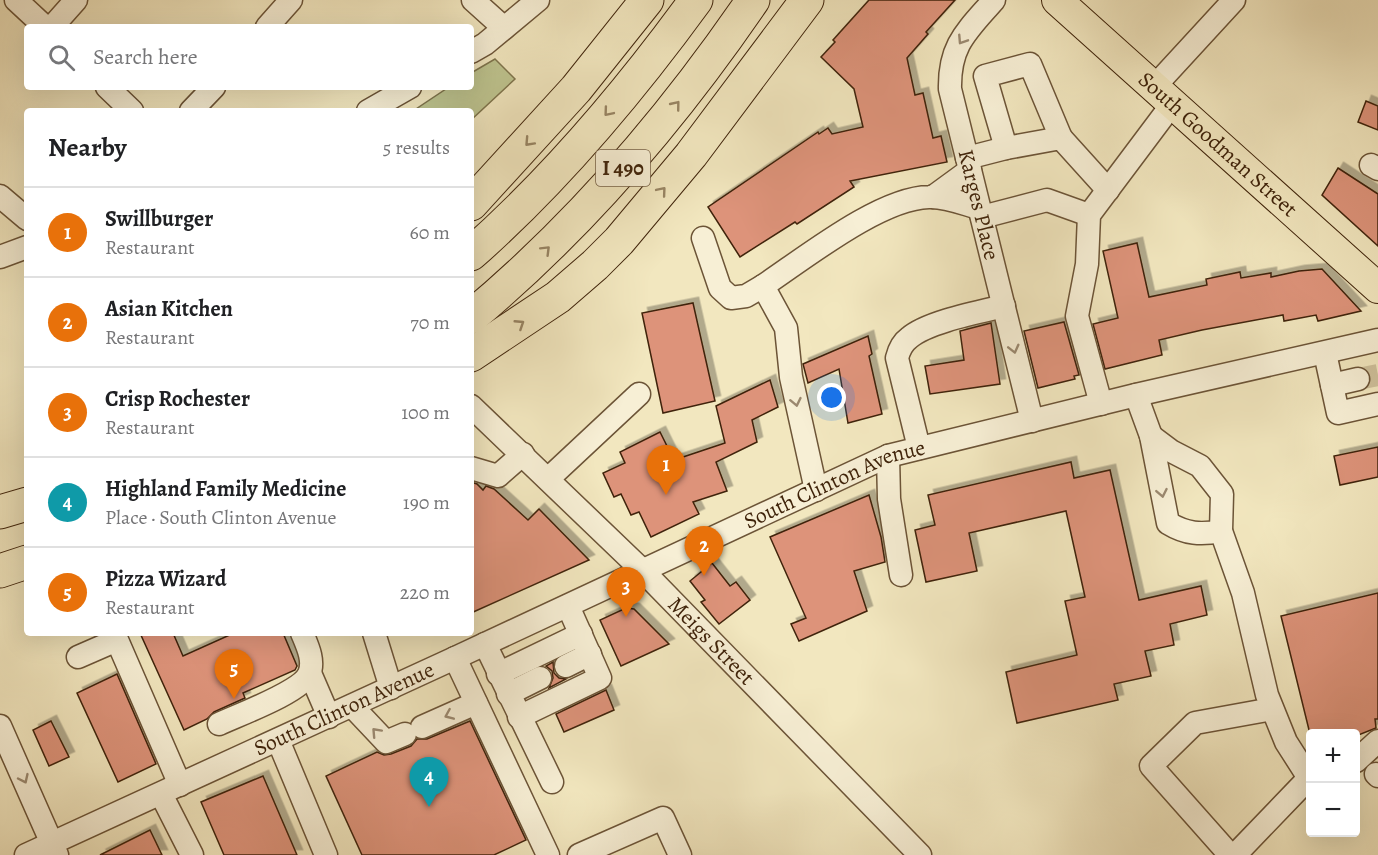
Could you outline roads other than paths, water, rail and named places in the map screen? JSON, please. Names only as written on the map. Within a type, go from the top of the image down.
[{"type":"highway","points":[[474,201],[576,89],[646,0]]},
{"type":"highway","name":"I 490","points":[[474,251],[532,197],[582,144],[637,78],[696,0]]},
{"type":"highway","name":"I 490","points":[[474,314],[536,260],[600,194],[682,97],[753,0]]},
{"type":"highway","points":[[474,353],[552,301],[595,265],[619,241],[692,154],[807,0]]},
{"type":"highway","points":[[0,512],[24,505]]},
{"type":"highway","points":[[0,571],[24,563]]},
{"type":"main road","name":"South Goodman Street","points":[[1057,0],[1378,288]]},
{"type":"street","points":[[16,0],[42,24]]},
{"type":"street","points":[[55,24],[76,0]]},
{"type":"street","points":[[270,24],[291,0]]},
{"type":"street","points":[[473,0],[504,28]]},
{"type":"street","points":[[474,50],[485,44],[538,0]]},
{"type":"street","name":"Karges Place","points":[[994,0],[961,40],[953,55],[950,89],[1032,421]]},
{"type":"street","points":[[1101,404],[1077,316],[1087,264],[1089,215],[1108,190],[1163,95],[1234,0]]},
{"type":"street","points":[[1006,148],[985,76],[1030,64],[1061,138],[1108,190]]},
{"type":"street","points":[[110,90],[129,108]]},
{"type":"street","points":[[194,108],[211,90]]},
{"type":"street","points":[[373,108],[405,90]]},
{"type":"street","points":[[933,197],[969,164],[1006,148],[1061,138]]},
{"type":"street","points":[[0,196],[24,216]]},
{"type":"street","points":[[703,238],[720,288],[731,298],[746,296],[763,286],[867,217],[893,205],[924,197],[933,197],[980,212],[1047,200],[1089,215]]},
{"type":"street","points":[[0,257],[24,248]]},
{"type":"street","points":[[763,286],[786,328],[791,377],[816,490]]},
{"type":"street","points":[[919,448],[897,358],[900,348],[910,337],[940,322],[1004,306]]},
{"type":"street","name":"South Clinton Avenue","points":[[26,855],[55,850],[170,790],[888,456],[1136,394],[1378,340]]},
{"type":"street","points":[[1325,352],[1338,413],[1378,404]]},
{"type":"street","points":[[1332,385],[1359,379]]},
{"type":"street","points":[[548,478],[639,394]]},
{"type":"street","points":[[1136,394],[1151,436],[1168,523],[1180,530],[1204,534],[1221,531]]},
{"type":"street","name":"Meigs Street","points":[[476,410],[643,571],[920,855]]},
{"type":"street","points":[[1151,436],[1171,451],[1200,466],[1222,494],[1221,531],[1243,593],[1267,695],[1286,742],[1309,778],[1235,855]]},
{"type":"street","points":[[474,469],[498,476],[523,454]]},
{"type":"street","points":[[888,456],[889,499],[901,575]]},
{"type":"street","points":[[519,717],[600,678],[568,606]]},
{"type":"street","points":[[303,636],[309,651],[310,673],[329,717]]},
{"type":"street","points":[[375,636],[391,688]]},
{"type":"street","points":[[78,657],[117,640],[192,855]]},
{"type":"street","points":[[484,644],[552,782]]},
{"type":"street","points":[[566,666],[585,644]]},
{"type":"street","points":[[503,684],[585,644]]},
{"type":"street","points":[[455,658],[548,855]]},
{"type":"street","points":[[219,724],[300,685],[310,673]]},
{"type":"street","points":[[503,684],[540,678]]},
{"type":"street","points":[[352,706],[386,742],[476,703]]},
{"type":"street","points":[[1230,855],[1151,766],[1195,723],[1272,709]]},
{"type":"street","points":[[241,714],[257,750]]},
{"type":"street","points":[[0,726],[55,850]]},
{"type":"street","points":[[278,740],[327,855]]},
{"type":"street","points":[[1360,757],[1378,741]]},
{"type":"street","points":[[579,855],[663,818],[680,855]]},
{"type":"tunnel","points":[[1358,379],[1378,375]]},
{"type":"place","name":"Swillburger","points":[[666,495]]},
{"type":"place","name":"Asian Kitchen","points":[[704,576]]},
{"type":"place","name":"Crisp Rochester","points":[[626,617]]},
{"type":"place","name":"Pizza Wizard","points":[[234,699]]},
{"type":"place","name":"Highland Family Medicine","points":[[429,807]]}]
